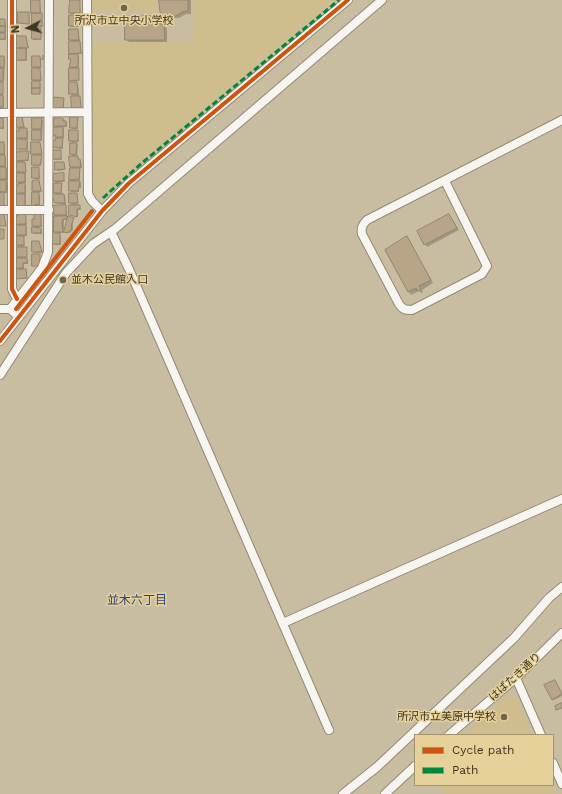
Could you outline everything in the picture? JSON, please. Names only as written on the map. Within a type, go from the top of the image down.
[{"type":"street","points":[[12,0],[12,289],[17,299]]},
{"type":"street","points":[[10,309],[42,268],[47,258],[49,210],[49,0]]},
{"type":"street","points":[[87,0],[88,194],[92,201],[102,211]]},
{"type":"street","points":[[0,341],[102,211],[146,168],[348,0]]},
{"type":"street","points":[[0,375],[66,273],[93,244],[111,232],[382,0]]},
{"type":"street","points":[[0,113],[88,112]]},
{"type":"street","points":[[445,181],[487,266],[482,274],[412,310],[407,310],[402,308],[399,304],[362,234],[361,229],[367,220],[562,120]]},
{"type":"street","points":[[0,210],[49,210]]},
{"type":"street","points":[[111,232],[129,269],[329,730]]},
{"type":"street","points":[[0,309],[10,309],[19,317]]},
{"type":"street","points":[[283,623],[562,499]]},
{"type":"street","points":[[343,794],[377,767],[514,638],[549,598],[562,587]]},
{"type":"street","name":"はばたき通り","points":[[450,734],[516,678],[562,633]]},
{"type":"street","points":[[516,678],[541,734]]},
{"type":"street","points":[[554,765],[562,784]]},
{"type":"street","points":[[385,794],[414,767]]},
{"type":"shaded area","name":"所沢市立中央小学校","points":[[91,0],[158,0],[158,11],[91,12]]},
{"type":"shaded area","points":[[194,0],[335,0],[100,197],[93,192],[91,43],[193,41]]},
{"type":"shaded area","name":"所沢市立美原中学校","points":[[506,696],[516,699],[532,734],[466,734]]},
{"type":"shaded area","points":[[441,786],[553,786],[556,794],[445,794]]},
{"type":"building","points":[[31,0],[40,0],[40,13],[31,13]]},
{"type":"building","points":[[70,0],[80,0],[80,13],[69,13]]},
{"type":"building","points":[[159,0],[188,0],[188,11],[182,12],[176,16],[161,16]]},
{"type":"building","points":[[18,12],[29,12],[29,24],[18,23]]},
{"type":"building","points":[[32,13],[42,13],[42,26],[32,26]]},
{"type":"building","points":[[69,15],[78,15],[78,26],[69,26]]},
{"type":"building","points":[[125,16],[160,16],[160,24],[164,24],[165,40],[125,40]]},
{"type":"building","points":[[0,19],[5,19],[5,26],[0,26]]},
{"type":"building","points":[[0,26],[5,26],[5,32],[0,32]]},
{"type":"building","points":[[32,28],[41,28],[41,39],[32,39]]},
{"type":"building","points":[[69,29],[78,29],[79,40],[69,40]]},
{"type":"building","points":[[0,33],[5,33],[5,39],[0,39]]},
{"type":"building","points":[[15,36],[26,36],[28,48],[15,48]]},
{"type":"building","points":[[69,41],[80,41],[81,53],[69,54]]},
{"type":"building","points":[[16,48],[26,48],[26,60],[16,60]]},
{"type":"building","points":[[69,54],[78,54],[78,67],[69,67],[71,59],[69,59]]},
{"type":"building","points":[[0,56],[4,56],[4,67],[0,67]]},
{"type":"building","points":[[32,56],[40,56],[41,67],[32,67]]},
{"type":"building","points":[[0,68],[3,68],[3,81],[0,81]]},
{"type":"building","points":[[32,68],[40,68],[41,80],[32,80]]},
{"type":"building","points":[[69,68],[79,68],[79,80],[69,81]]},
{"type":"building","points":[[32,81],[40,81],[40,88],[32,88]]},
{"type":"building","points":[[0,82],[3,82],[3,94],[0,94]]},
{"type":"building","points":[[69,82],[77,82],[78,94],[69,94]]},
{"type":"building","points":[[32,88],[40,88],[40,94],[32,94]]},
{"type":"building","points":[[0,95],[3,95],[3,107],[0,107]]},
{"type":"building","points":[[71,96],[80,96],[81,108],[72,108]]},
{"type":"building","points":[[52,97],[64,98],[63,108],[53,109]]},
{"type":"building","points":[[15,117],[22,117],[24,127],[15,127]]},
{"type":"building","points":[[70,117],[78,117],[77,128],[70,128]]},
{"type":"building","points":[[0,118],[3,118],[3,128],[0,128]]},
{"type":"building","points":[[32,118],[42,118],[41,129],[32,129]]},
{"type":"building","points":[[54,118],[63,118],[63,121],[66,121],[66,126],[54,126]]},
{"type":"building","points":[[63,127],[63,137],[55,137],[55,135],[52,135],[52,128]]},
{"type":"building","points":[[19,128],[27,128],[27,138],[16,138],[16,131],[19,131]]},
{"type":"building","points":[[32,130],[41,130],[41,140],[32,140]]},
{"type":"building","points":[[69,130],[78,130],[78,141],[69,141]]},
{"type":"building","points":[[63,138],[62,148],[53,147],[52,141]]},
{"type":"building","points":[[17,139],[27,139],[27,149],[17,149]]},
{"type":"building","points":[[0,142],[4,142],[4,154],[0,154]]},
{"type":"building","points":[[31,142],[40,142],[42,154],[31,154]]},
{"type":"building","points":[[70,143],[77,143],[76,155],[70,154]]},
{"type":"building","points":[[53,150],[61,150],[61,159],[53,159]]},
{"type":"building","points":[[29,151],[28,160],[15,161],[16,152]]},
{"type":"building","points":[[0,155],[5,155],[5,166],[0,166]]},
{"type":"building","points":[[32,155],[42,155],[40,165],[32,165]]},
{"type":"building","points":[[69,156],[78,156],[81,167],[70,167]]},
{"type":"building","points":[[14,162],[25,162],[26,172],[15,172],[15,168],[17,166],[14,167]]},
{"type":"building","points":[[55,162],[64,162],[65,169],[55,170]]},
{"type":"building","points":[[0,167],[6,167],[6,179],[0,179]]},
{"type":"building","points":[[32,167],[39,167],[39,178],[32,178]]},
{"type":"building","points":[[70,168],[80,168],[79,179],[69,180]]},
{"type":"building","points":[[16,173],[25,173],[25,182],[16,182]]},
{"type":"building","points":[[64,173],[64,181],[53,181],[53,174]]},
{"type":"building","points":[[0,180],[6,180],[6,192],[0,192]]},
{"type":"building","points":[[39,180],[41,191],[32,191],[32,181]]},
{"type":"building","points":[[69,181],[80,181],[78,191],[69,191]]},
{"type":"building","points":[[25,183],[25,193],[16,193],[16,186],[18,186],[18,184]]},
{"type":"building","points":[[54,183],[62,183],[61,193],[54,193]]},
{"type":"building","points":[[0,192],[4,192],[4,207],[0,207]]},
{"type":"building","points":[[32,192],[39,192],[39,205],[35,204],[35,206],[32,206]]},
{"type":"building","points":[[69,193],[77,193],[78,203],[69,203]]},
{"type":"building","points":[[16,194],[25,194],[25,206],[17,207]]},
{"type":"building","points":[[52,194],[64,194],[65,203],[55,203]]},
{"type":"building","points":[[66,205],[66,215],[54,215],[52,206]]},
{"type":"building","points":[[69,205],[80,205],[80,209],[77,209],[77,217],[69,215]]},
{"type":"building","points":[[0,214],[4,214],[6,226],[0,226]]},
{"type":"building","points":[[18,214],[26,214],[26,224],[15,224],[15,216],[18,216]]},
{"type":"building","points":[[34,214],[41,214],[41,226],[32,226]]},
{"type":"building","points":[[449,214],[457,228],[424,245],[417,231]]},
{"type":"building","points":[[54,216],[67,216],[67,219],[63,219],[62,222],[63,232],[54,232]]},
{"type":"building","points":[[68,216],[74,218],[71,226],[72,229],[67,233],[64,232]]},
{"type":"building","points":[[17,225],[26,225],[26,235],[16,235]]},
{"type":"building","points":[[32,227],[41,228],[41,233],[32,233]]},
{"type":"building","points":[[0,229],[4,229],[4,239],[0,239]]},
{"type":"building","points":[[53,233],[60,233],[60,244],[52,244]]},
{"type":"building","points":[[16,236],[24,236],[24,245],[16,245]]},
{"type":"building","points":[[407,236],[431,280],[419,286],[421,289],[417,291],[416,288],[408,292],[385,250]]},
{"type":"building","points":[[32,241],[39,241],[42,252],[32,252]]},
{"type":"building","points":[[15,247],[27,247],[27,257],[15,257]]},
{"type":"building","points":[[32,254],[40,254],[40,266],[32,266]]},
{"type":"building","points":[[16,258],[27,258],[27,263],[23,263],[23,268],[16,268]]},
{"type":"building","points":[[15,269],[26,269],[27,278],[15,279]]},
{"type":"building","points":[[555,680],[562,694],[552,700],[544,685]]},
{"type":"building","points":[[562,703],[562,708],[556,710],[555,706]]},
{"type":"marked path","points":[[103,198],[142,163],[339,0]]},
{"type":"cycle path","points":[[12,0],[12,289],[17,299]]},
{"type":"cycle path","points":[[0,341],[102,211],[129,183],[348,0]]},
{"type":"cycle path","points":[[16,309],[92,211]]},
{"type":"place","name":"所沢市立中央小学校","points":[[124,8]]},
{"type":"place","name":"並木公民館入口","points":[[63,280]]},
{"type":"place","name":"所沢市立美原中学校","points":[[504,717]]},
{"type":"district","name":"並木六丁目","points":[[137,600]]}]
